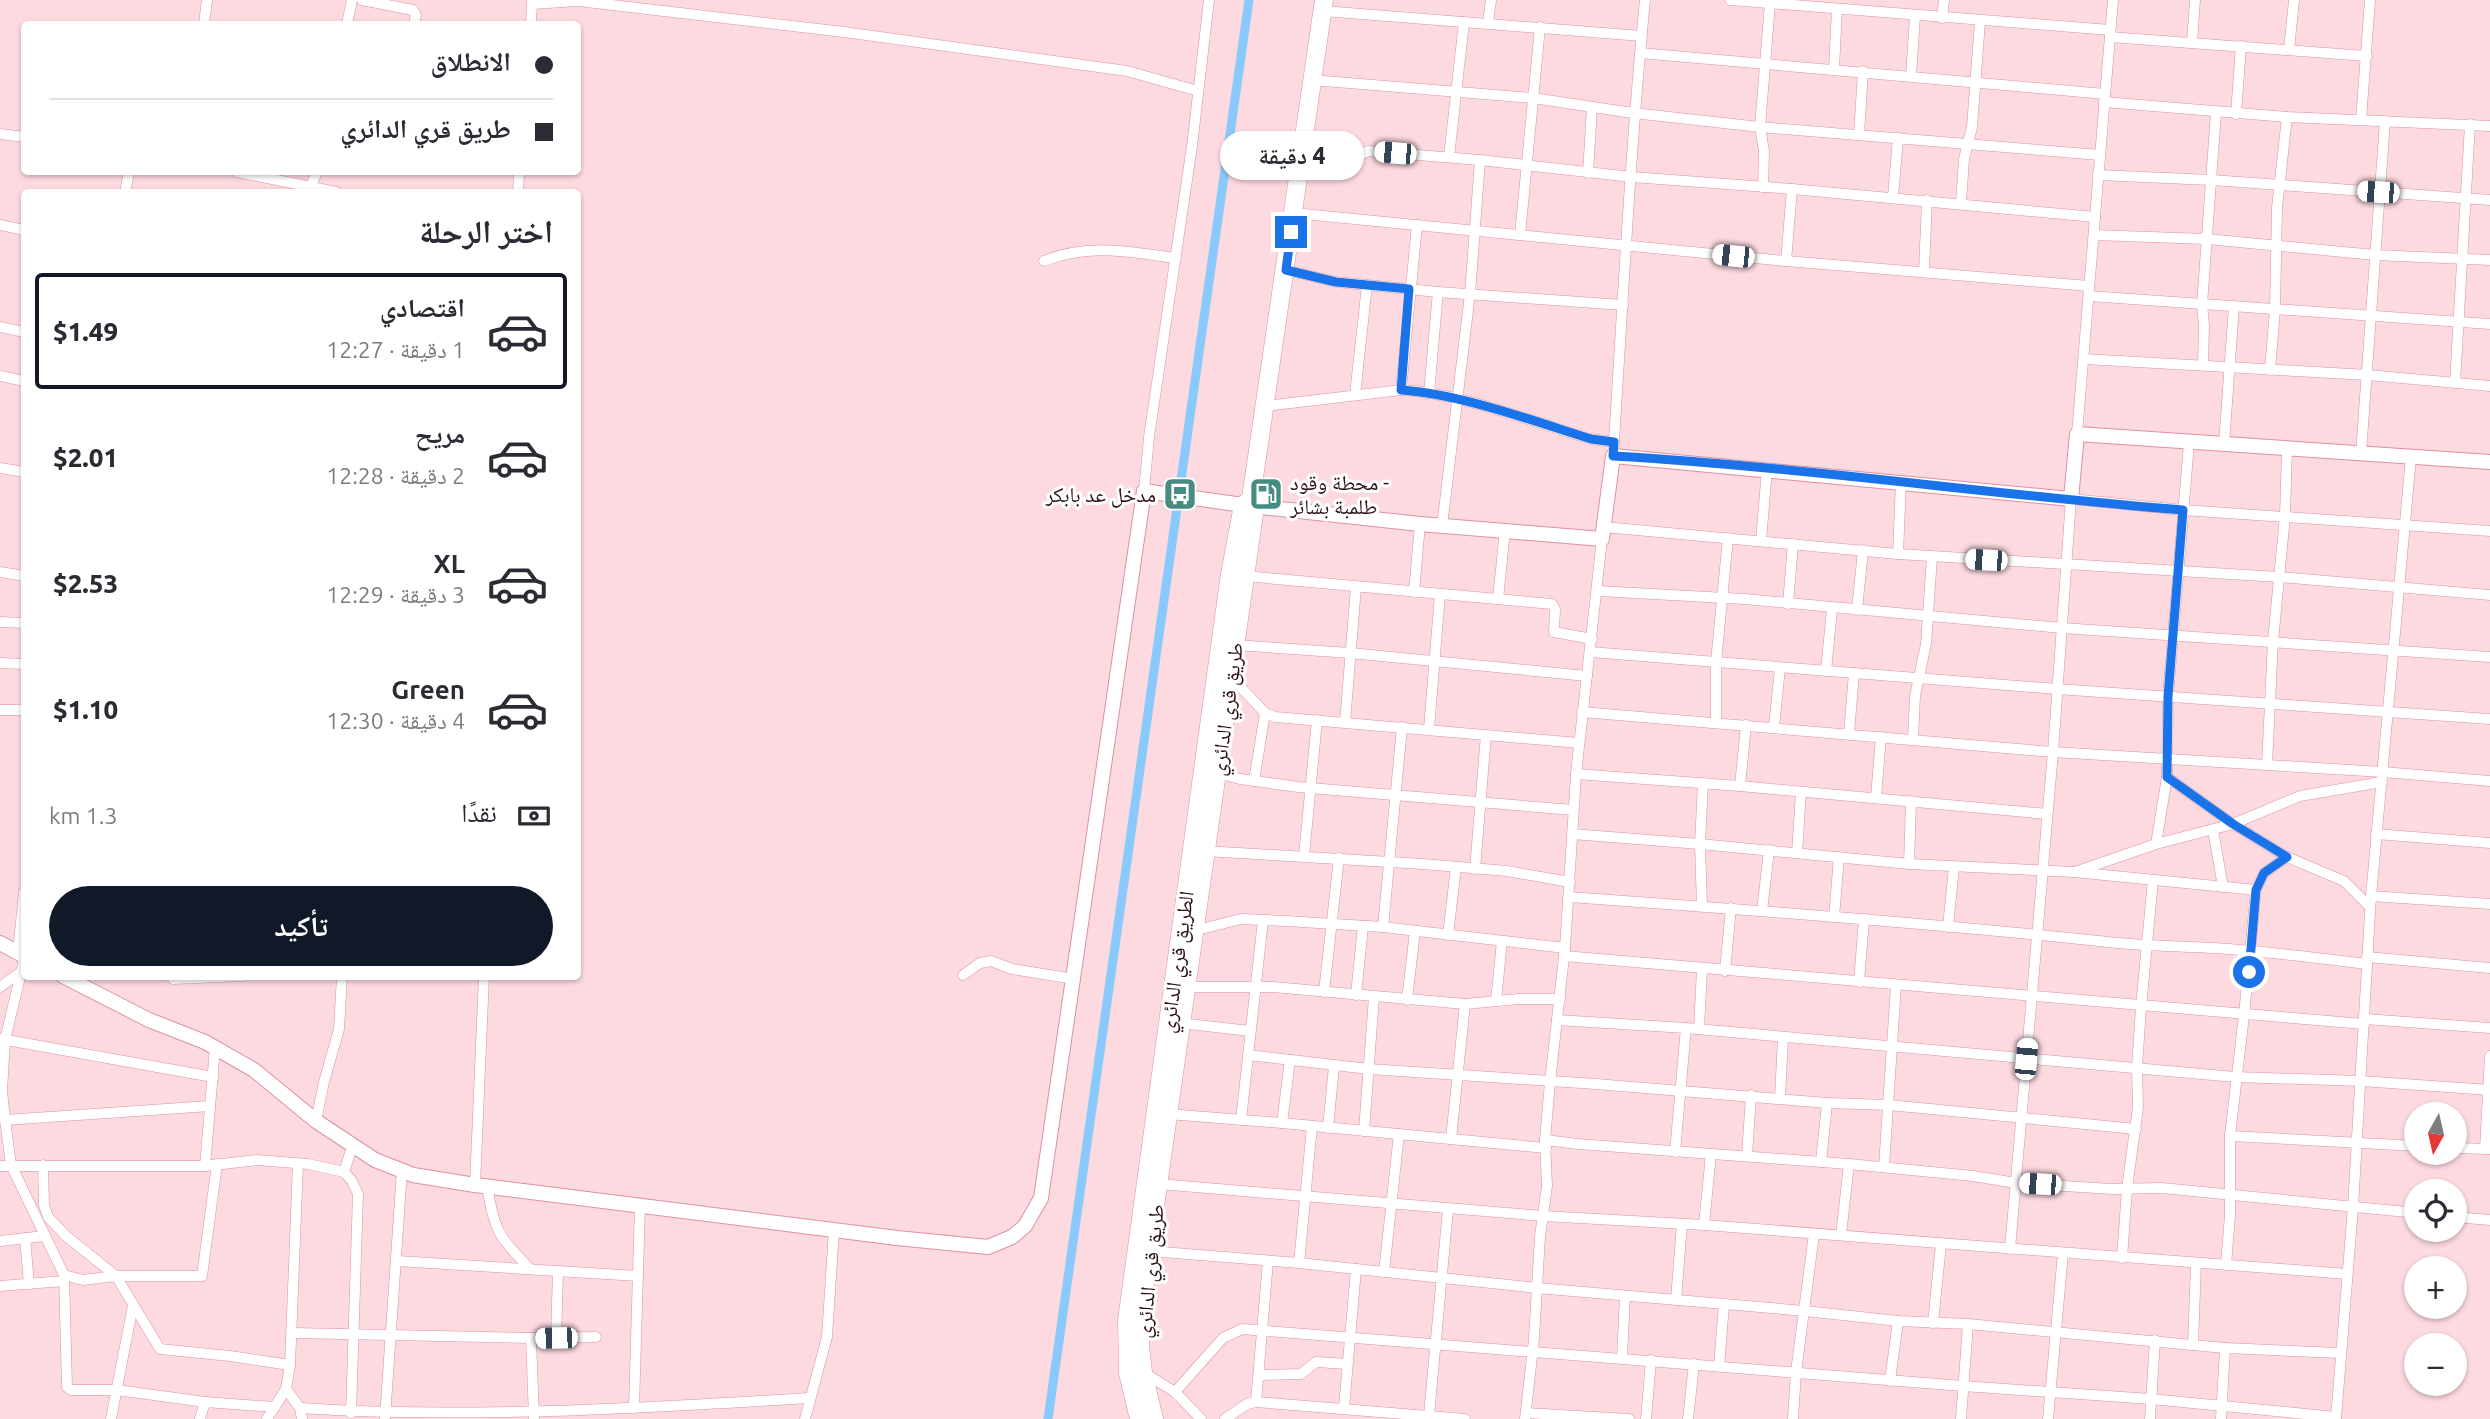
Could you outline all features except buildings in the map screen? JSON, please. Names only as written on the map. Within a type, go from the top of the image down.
[{"type":"highway","name":"طريق قري الدائري","points":[[1154,1419],[1143,1372],[1140,1331],[1149,1251],[1235,645],[1250,503],[1323,5]]},
{"type":"highway","name":"الطريق قري الدائري","points":[[1139,1419],[1128,1373],[1127,1320],[1230,574],[1250,503]]},
{"type":"street","points":[[204,21],[207,0]]},
{"type":"street","points":[[348,21],[352,0]]},
{"type":"street","points":[[362,0],[413,10],[416,15],[415,21]]},
{"type":"street","points":[[81,981],[149,1020],[215,1048],[262,1076],[352,1147],[375,1160],[425,1177],[834,1230],[988,1247],[1012,1237],[1026,1226],[1041,1198],[1074,979],[1144,491],[1149,437],[1176,258],[1209,0]]},
{"type":"street","points":[[1488,23],[1491,0]]},
{"type":"street","points":[[1629,1419],[1526,1416],[1547,1186],[1546,1144],[1550,1082],[1565,952],[1576,774],[1614,449],[1632,177],[1633,114],[1645,0]]},
{"type":"street","points":[[1730,0],[1770,4],[1806,3],[1837,9],[2367,56]]},
{"type":"street","points":[[1942,18],[1944,0]]},
{"type":"street","points":[[2010,1249],[2048,814],[2071,499],[2113,0]]},
{"type":"street","points":[[2192,42],[2195,0]]},
{"type":"street","points":[[2289,50],[2294,0]]},
{"type":"street","points":[[2361,120],[2371,0]]},
{"type":"street","points":[[531,21],[532,2],[578,1],[844,32],[1126,71],[1198,91]]},
{"type":"street","points":[[1763,187],[1764,150],[1760,127],[1770,4]]},
{"type":"street","points":[[1323,5],[1464,22],[1642,36]]},
{"type":"street","points":[[1834,69],[1837,9]]},
{"type":"street","points":[[1911,76],[1916,16]]},
{"type":"street","points":[[1961,203],[1964,159],[1972,127],[1980,21]]},
{"type":"street","points":[[1449,158],[1464,22]]},
{"type":"street","points":[[1520,235],[1540,27]]},
{"type":"street","points":[[2236,114],[2241,46]]},
{"type":"street","points":[[1640,53],[1975,81],[2236,114],[2490,126]]},
{"type":"street","points":[[1859,135],[1863,71]]},
{"type":"street","points":[[1312,80],[1457,90],[1533,98],[1633,114],[1760,127],[2100,155]]},
{"type":"street","points":[[1588,173],[1592,107]]},
{"type":"street","points":[[2203,365],[2202,305],[2216,112]]},
{"type":"street","points":[[2270,370],[2279,186],[2287,117]]},
{"type":"street","points":[[2361,453],[2385,121]]},
{"type":"street","points":[[2455,383],[2470,124]]},
{"type":"street","points":[[0,134],[21,136]]},
{"type":"street","points":[[1893,197],[1898,138]]},
{"type":"street","points":[[1300,166],[1335,170],[1368,151],[2095,217]]},
{"type":"street","points":[[1442,526],[1470,294],[1480,160]]},
{"type":"street","points":[[249,175],[305,189]]},
{"type":"street","points":[[2098,175],[2211,180],[2490,200]]},
{"type":"street","points":[[1786,261],[1793,189]]},
{"type":"street","points":[[1924,271],[1927,200]]},
{"type":"street","points":[[1293,213],[1786,261],[1924,271],[2202,305],[2490,324]]},
{"type":"street","points":[[0,225],[21,229]]},
{"type":"street","points":[[1401,390],[1417,225]]},
{"type":"street","points":[[2094,235],[2207,239],[2375,255],[2490,260]]},
{"type":"street","points":[[1044,261],[1071,251],[1090,249],[1176,258]]},
{"type":"street","points":[[1286,270],[1336,282],[1623,305]]},
{"type":"street","points":[[1355,395],[1367,285]]},
{"type":"street","points":[[1429,393],[1438,292]]},
{"type":"street","points":[[2224,444],[2234,306]]},
{"type":"street","points":[[0,327],[21,331]]},
{"type":"street","points":[[2084,359],[2368,375],[2490,386]]},
{"type":"street","points":[[0,376],[21,380]]},
{"type":"street","points":[[1266,407],[1401,390],[1457,400],[1591,439],[1614,449],[1766,469],[2183,510],[2490,531]]},
{"type":"street","points":[[2077,434],[2490,462]]},
{"type":"street","points":[[2156,844],[2167,777],[2168,696],[2189,443]]},
{"type":"street","points":[[2267,765],[2273,641],[2285,516],[2287,449]]},
{"type":"street","points":[[1175,1392],[1223,1338],[1242,1329],[1963,1387],[2151,1399],[2336,1418],[2353,1207],[2370,902],[2410,457]]},
{"type":"street","points":[[0,468],[21,472]]},
{"type":"street","points":[[1761,541],[1766,469]]},
{"type":"street","points":[[1898,554],[1901,482]]},
{"type":"street","points":[[1144,491],[1442,526],[1728,538],[1898,554],[2279,577],[2490,595]]},
{"type":"street","points":[[1414,592],[1420,524]]},
{"type":"street","points":[[1498,599],[1505,530]]},
{"type":"street","points":[[1716,722],[1716,662],[1728,538]]},
{"type":"street","points":[[1788,604],[1793,544]]},
{"type":"street","points":[[1857,610],[1863,550]]},
{"type":"street","points":[[1913,739],[1915,696],[1928,616],[1932,556]]},
{"type":"street","points":[[0,572],[21,576]]},
{"type":"street","points":[[1244,576],[1552,604],[1555,609],[1554,632],[1592,639]]},
{"type":"street","points":[[1345,722],[1356,587]]},
{"type":"street","points":[[1598,591],[1788,604],[2062,628],[2490,657]]},
{"type":"street","points":[[1429,729],[1440,594]]},
{"type":"street","points":[[1826,671],[1832,608]]},
{"type":"street","points":[[0,622],[21,623]]},
{"type":"street","points":[[1235,645],[1350,653],[1587,676]]},
{"type":"street","points":[[1590,652],[2057,689],[2490,719]]},
{"type":"street","points":[[0,663],[21,664]]},
{"type":"street","points":[[1774,727],[1780,668]]},
{"type":"street","points":[[1849,734],[1854,673]]},
{"type":"street","points":[[1230,676],[1265,713],[1275,717],[1579,743]]},
{"type":"street","points":[[0,710],[21,710]]},
{"type":"street","points":[[1582,712],[2053,752],[2267,765],[2383,777],[2490,781]]},
{"type":"street","points":[[1254,781],[1265,713]]},
{"type":"street","points":[[1304,856],[1317,720]]},
{"type":"street","points":[[1740,786],[1746,725]]},
{"type":"street","points":[[1383,927],[1402,727]]},
{"type":"street","points":[[1475,869],[1486,735]]},
{"type":"street","points":[[1876,797],[1881,737]]},
{"type":"street","points":[[1217,773],[1311,788],[1573,810]]},
{"type":"street","points":[[1576,774],[1876,797],[2048,814]]},
{"type":"street","points":[[2167,777],[2233,824],[2287,857],[2344,881],[2370,902],[2490,904]]},
{"type":"street","points":[[2074,872],[2156,844],[2233,824],[2300,796],[2383,777]]},
{"type":"street","points":[[1702,906],[1700,844],[1703,783]]},
{"type":"street","points":[[1797,853],[1801,792]]},
{"type":"street","points":[[1909,864],[1911,801]]},
{"type":"street","points":[[2213,830],[2223,887]]},
{"type":"street","points":[[1572,834],[1909,864],[2074,872],[2256,890]]},
{"type":"street","points":[[2376,834],[2490,843]]},
{"type":"street","points":[[1762,911],[1769,850]]},
{"type":"street","points":[[1205,851],[1456,867],[1570,882]]},
{"type":"street","points":[[1834,916],[1839,857]]},
{"type":"street","points":[[2226,1265],[2230,1136],[2256,890],[2264,873],[2287,857]]},
{"type":"street","points":[[1324,992],[1339,859]]},
{"type":"street","points":[[1448,935],[1456,867]]},
{"type":"street","points":[[1948,927],[1954,867]]},
{"type":"street","points":[[2122,1258],[2127,1189],[2136,1129],[2141,1007],[2153,880]]},
{"type":"street","points":[[1569,897],[1834,916],[2146,945],[2490,968]]},
{"type":"street","points":[[1725,971],[1731,908]]},
{"type":"street","points":[[1858,982],[1864,919]]},
{"type":"street","points":[[1193,931],[1236,920],[1383,927],[1702,969],[2244,1015],[2490,1028]]},
{"type":"street","points":[[1241,1120],[1264,920]]},
{"type":"street","points":[[1356,996],[1363,926]]},
{"type":"street","points":[[1408,1000],[1415,931]]},
{"type":"street","points":[[1496,1001],[1502,941]]},
{"type":"street","points":[[0,943],[21,955]]},
{"type":"street","points":[[963,975],[981,963],[991,961],[1012,969],[1074,979]]},
{"type":"street","points":[[1699,1029],[1702,969]]},
{"type":"street","points":[[0,987],[21,972]]},
{"type":"street","points":[[21,974],[2,1039],[6,1166],[64,1278],[67,1387],[71,1390],[117,1390],[205,1402],[275,1407]]},
{"type":"street","points":[[316,1121],[339,1029],[342,980]]},
{"type":"street","points":[[484,980],[481,1186],[497,1232],[530,1269]]},
{"type":"street","points":[[1884,1167],[1896,985]]},
{"type":"street","points":[[1185,987],[1256,986],[1465,1004],[1560,999]]},
{"type":"street","points":[[1364,1131],[1374,997]]},
{"type":"street","points":[[1451,1139],[1465,1004]]},
{"type":"street","points":[[1557,1020],[1699,1029],[2235,1077],[2361,1081],[2489,1090]]},
{"type":"street","points":[[1180,1023],[1250,1031]]},
{"type":"street","points":[[1675,1152],[1686,1028]]},
{"type":"street","points":[[1780,1097],[1783,1038]]},
{"type":"street","points":[[2,1039],[212,1077]]},
{"type":"street","points":[[205,1166],[215,1048]]},
{"type":"street","points":[[1248,1055],[1369,1069],[1457,1073],[1780,1097],[1827,1103],[1889,1105],[2136,1129]]},
{"type":"street","points":[[2468,1148],[2488,1149],[2490,1056]]},
{"type":"street","points":[[1282,1123],[1290,1060]]},
{"type":"street","points":[[1328,1128],[1334,1066]]},
{"type":"street","points":[[1747,1156],[1751,1096]]},
{"type":"street","points":[[1821,1162],[1827,1103]]},
{"type":"street","points":[[5,1120],[210,1106]]},
{"type":"street","points":[[1168,1114],[1451,1139],[1849,1164],[2016,1183],[2127,1189],[2155,1187],[2404,1212]]},
{"type":"street","points":[[1299,1263],[1312,1126]]},
{"type":"street","points":[[1384,1272],[1399,1134]]},
{"type":"street","points":[[2230,1136],[2404,1145]]},
{"type":"street","points":[[344,1172],[352,1147]]},
{"type":"street","points":[[1704,1225],[1711,1154]]},
{"type":"street","points":[[6,1166],[205,1166],[257,1160],[344,1172],[358,1194],[351,1413]]},
{"type":"street","points":[[0,1286],[64,1278],[83,1280],[116,1276],[202,1276],[217,1164]]},
{"type":"street","points":[[267,1419],[286,1389],[290,1364],[298,1164]]},
{"type":"street","points":[[1840,1235],[1849,1164]]},
{"type":"street","points":[[43,1165],[45,1211],[48,1217],[66,1236],[116,1276],[161,1350],[290,1364]]},
{"type":"street","points":[[385,1416],[402,1170]]},
{"type":"street","points":[[1159,1184],[1392,1205],[1704,1225],[2347,1273]]},
{"type":"street","points":[[634,1408],[640,1205]]},
{"type":"street","points":[[1429,1415],[1448,1209]]},
{"type":"street","points":[[2467,1218],[2490,1220]]},
{"type":"street","points":[[1676,1300],[1682,1224]]},
{"type":"street","points":[[805,1419],[827,1337],[834,1230]]},
{"type":"street","points":[[1793,1419],[1796,1373],[1814,1234]]},
{"type":"street","points":[[0,1241],[44,1236]]},
{"type":"street","points":[[25,1238],[29,1284]]},
{"type":"street","points":[[1933,1322],[1941,1244]]},
{"type":"street","points":[[1149,1251],[1898,1321],[1968,1324],[2225,1348],[2340,1353]]},
{"type":"street","points":[[2048,1419],[2063,1253]]},
{"type":"street","points":[[397,1261],[638,1276]]},
{"type":"street","points":[[1256,1402],[1268,1261]]},
{"type":"street","points":[[2193,1345],[2196,1263]]},
{"type":"street","points":[[1344,1408],[1356,1269]]},
{"type":"street","points":[[556,1338],[558,1271]]},
{"type":"street","points":[[1622,1358],[1625,1296]]},
{"type":"street","points":[[1719,1366],[1724,1305]]},
{"type":"street","points":[[111,1419],[133,1306]]},
{"type":"street","points":[[1891,1381],[1898,1321]]},
{"type":"street","points":[[1961,1419],[1968,1324]]},
{"type":"street","points":[[292,1333],[596,1337]]},
{"type":"street","points":[[531,1338],[534,1416]]},
{"type":"street","points":[[2150,1419],[2155,1340]]},
{"type":"street","points":[[2221,1419],[2225,1348]]},
{"type":"street","points":[[1646,1419],[1651,1360]]},
{"type":"street","points":[[1259,1375],[1301,1374],[1316,1362],[1322,1361],[1347,1364]]},
{"type":"street","points":[[1688,1419],[1693,1364]]},
{"type":"street","points":[[1143,1372],[1175,1392],[1201,1419]]},
{"type":"street","points":[[286,1389],[300,1408],[302,1419]]},
{"type":"street","points":[[300,1408],[385,1416],[534,1416],[809,1398]]},
{"type":"street","points":[[200,1419],[205,1402]]},
{"type":"street","points":[[1225,1419],[1247,1404],[1256,1402],[1465,1419]]},
{"type":"waterway","points":[[1048,1419],[1249,0]]},
{"type":"place","name":"مدخل عد بابكر","points":[[1180,494]]},
{"type":"place","name":"محطة وقود - طلمبة بشائر","points":[[1266,494]]},
{"type":"route","points":[[1291,232],[1286,270],[1336,282],[1409,289],[1401,390],[1429,393],[1591,439],[1614,442],[1613,456],[2183,510],[2168,696],[2167,777],[2233,824],[2287,857],[2264,873],[2256,890],[2249,972]]}]
